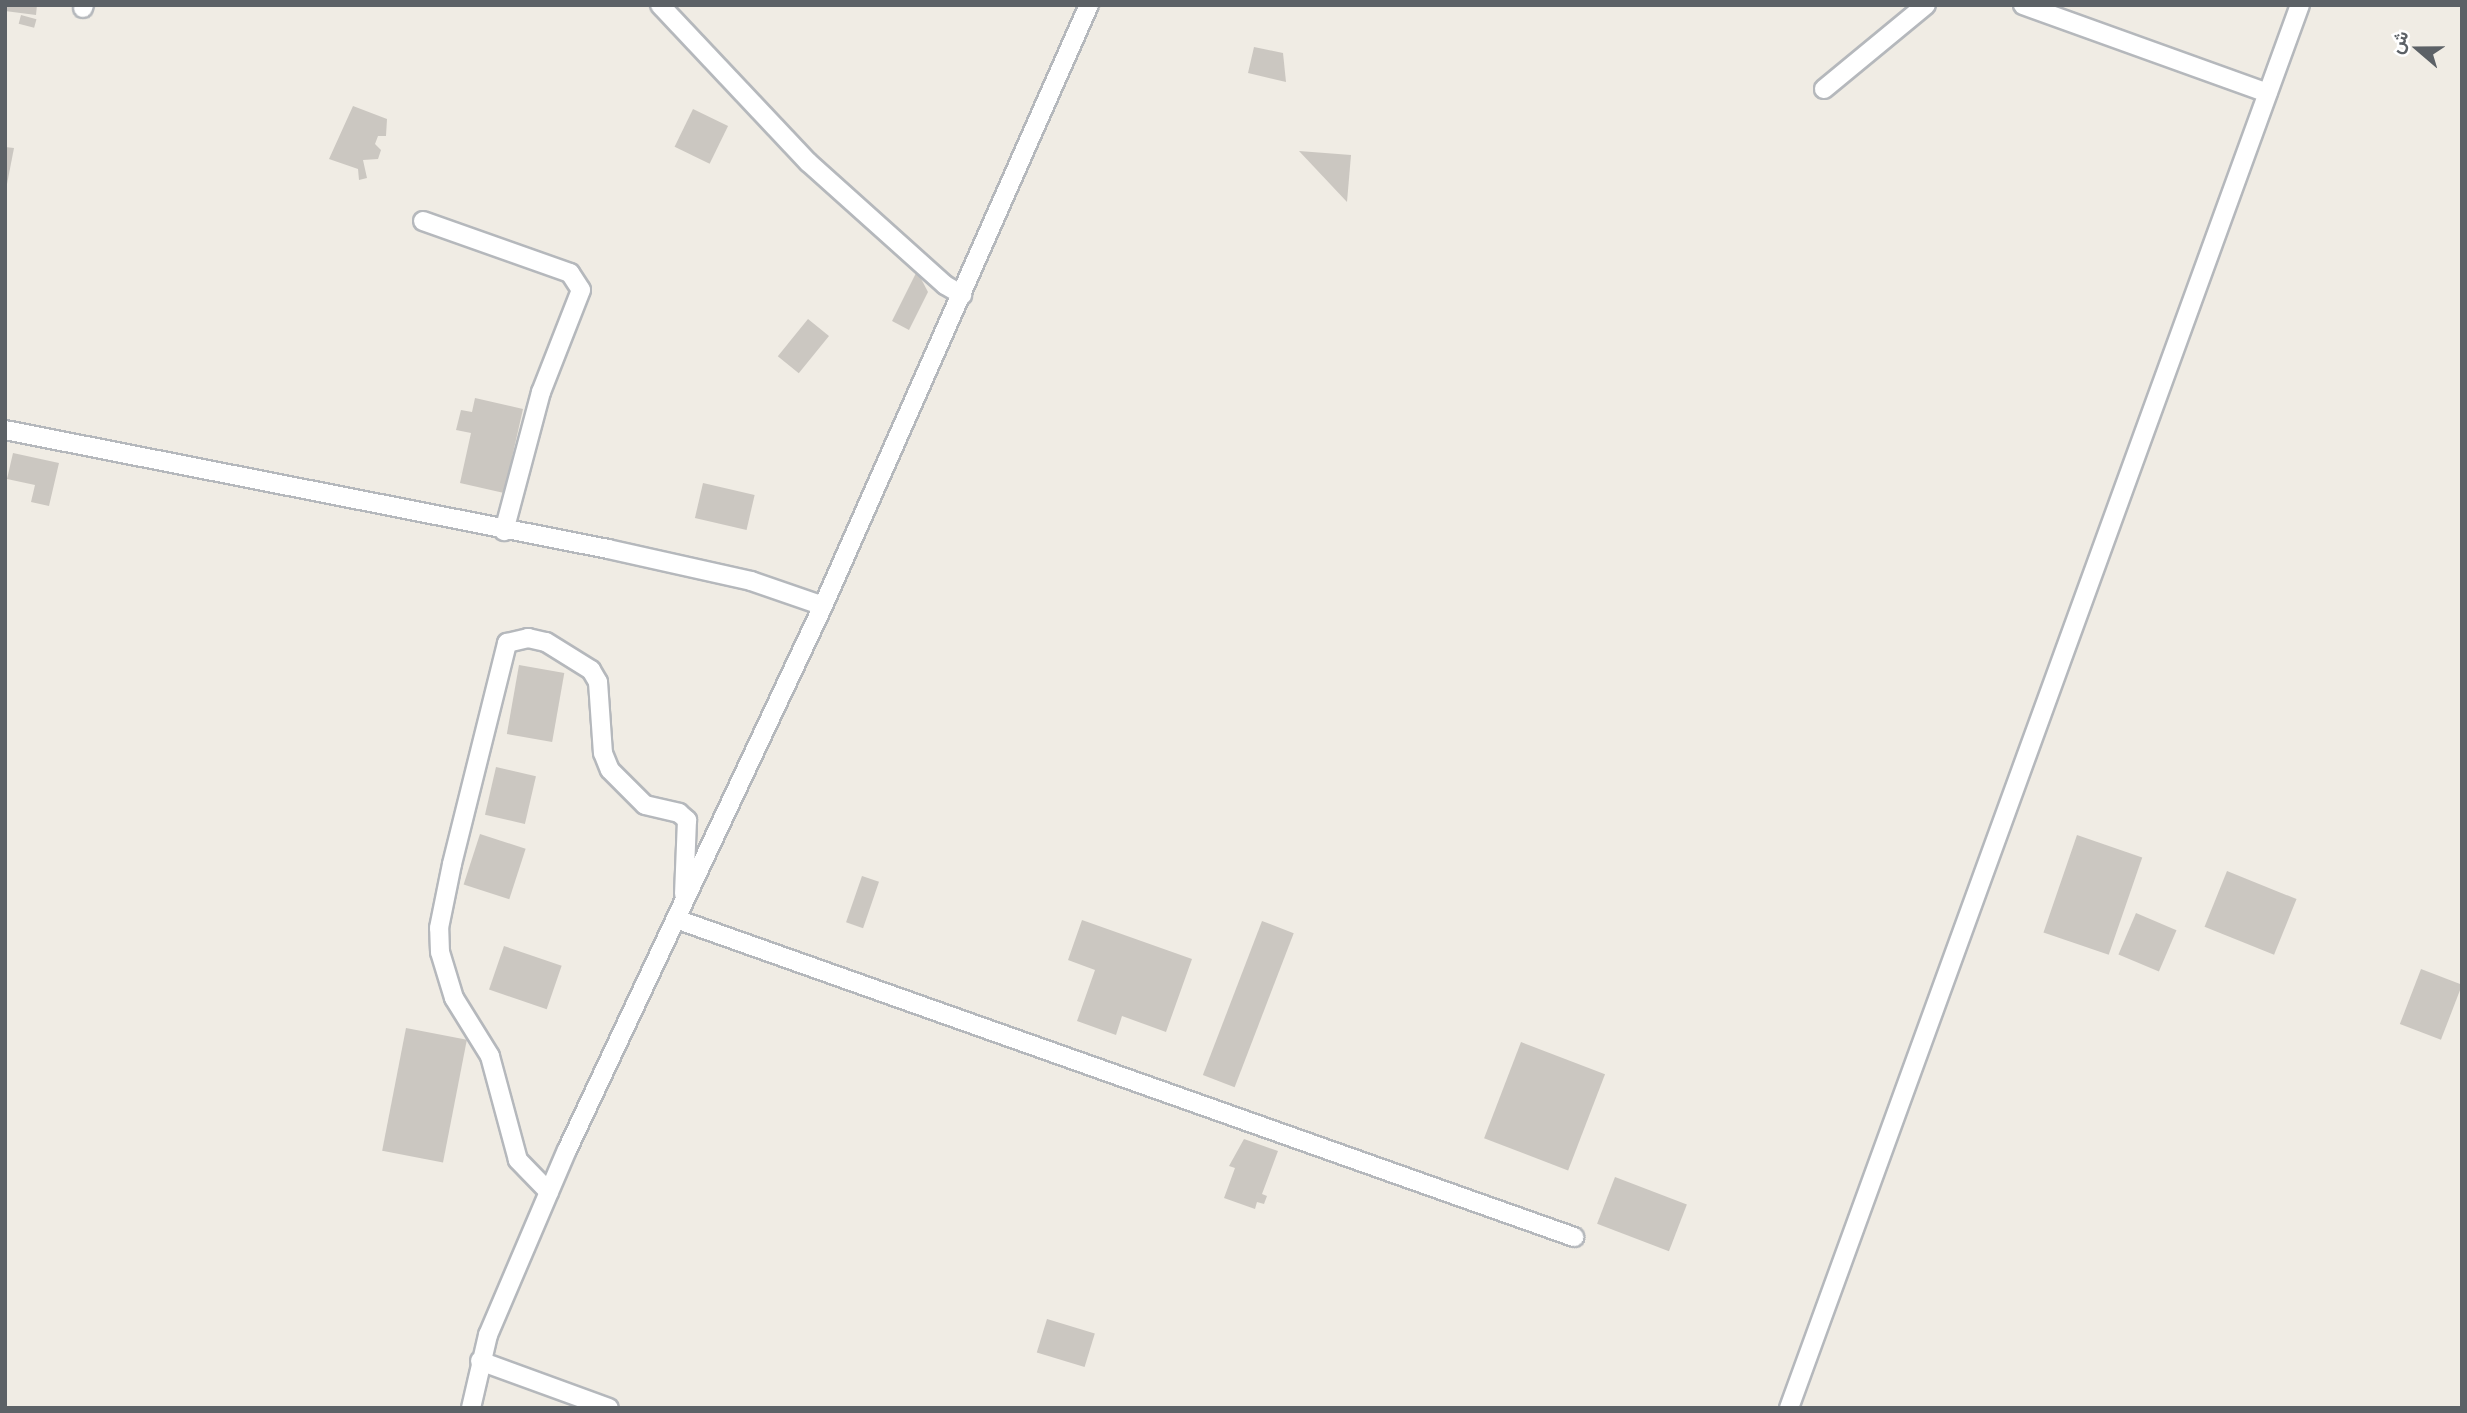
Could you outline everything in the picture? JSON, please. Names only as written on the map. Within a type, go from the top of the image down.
[{"type":"street","points":[[660,5],[808,162],[945,285],[962,295]]},
{"type":"street","points":[[471,1408],[480,1361],[549,1192],[684,897],[823,606],[1089,5]]},
{"type":"street","points":[[1824,89],[1926,5]]},
{"type":"street","points":[[2023,5],[2269,93]]},
{"type":"street","points":[[1789,1408],[2300,5]]},
{"type":"street","points":[[423,221],[569,273],[581,290],[541,392],[504,531]]},
{"type":"street","points":[[6,432],[751,581],[823,606]]},
{"type":"street","points":[[549,1192],[518,1160],[490,1056],[454,998],[440,952],[439,928],[452,864],[507,643],[528,638],[546,642],[591,670],[598,682],[603,753],[610,770],[645,805],[679,813],[687,820],[684,897]]},
{"type":"street","points":[[676,919],[1574,1237]]},
{"type":"street","points":[[480,1361],[609,1408]]},
{"type":"building","points":[[5,5],[37,5],[36,15],[5,11]]},
{"type":"building","points":[[21,15],[36,19],[34,28],[19,24]]},
{"type":"building","points":[[1254,47],[1283,53],[1286,82],[1248,73]]},
{"type":"building","points":[[353,106],[387,119],[386,136],[378,136],[375,144],[381,150],[378,159],[363,160],[367,178],[359,180],[358,169],[329,159]]},
{"type":"building","points":[[693,109],[728,126],[710,164],[675,147]]},
{"type":"building","points":[[5,147],[14,148],[7,184],[5,183]]},
{"type":"building","points":[[1299,151],[1351,155],[1347,202]]},
{"type":"building","points":[[917,271],[928,292],[909,330],[892,321]]},
{"type":"building","points":[[808,319],[829,336],[799,373],[778,356]]},
{"type":"building","points":[[475,398],[523,409],[504,493],[460,483],[471,433],[456,430],[461,410],[472,412]]},
{"type":"building","points":[[13,453],[59,463],[49,506],[31,502],[35,485],[7,479]]},
{"type":"building","points":[[703,483],[755,495],[747,530],[695,518]]},
{"type":"building","points":[[519,665],[564,673],[552,742],[507,734]]},
{"type":"building","points":[[496,767],[536,776],[525,824],[485,815]]},
{"type":"building","points":[[480,834],[526,849],[509,899],[464,884]]},
{"type":"building","points":[[2077,835],[2142,857],[2109,955],[2043,932]]},
{"type":"building","points":[[2227,871],[2297,899],[2274,955],[2205,927]]},
{"type":"building","points":[[862,876],[879,882],[863,928],[846,922]]},
{"type":"building","points":[[2136,913],[2177,930],[2159,972],[2118,954]]},
{"type":"building","points":[[1082,920],[1192,959],[1166,1032],[1122,1016],[1116,1035],[1077,1021],[1095,970],[1068,960]]},
{"type":"building","points":[[1262,921],[1294,933],[1235,1087],[1203,1075]]},
{"type":"building","points":[[504,946],[562,966],[547,1009],[489,989]]},
{"type":"building","points":[[2421,969],[2462,985],[2441,1040],[2400,1024]]},
{"type":"building","points":[[406,1028],[467,1040],[443,1163],[382,1151]]},
{"type":"building","points":[[1521,1042],[1605,1074],[1568,1170],[1484,1138]]},
{"type":"building","points":[[1244,1139],[1278,1151],[1262,1194],[1267,1196],[1264,1204],[1257,1202],[1255,1209],[1224,1198],[1235,1168],[1229,1166]]},
{"type":"building","points":[[1615,1177],[1687,1205],[1669,1251],[1597,1224]]},
{"type":"building","points":[[1047,1319],[1095,1334],[1085,1367],[1037,1352]]}]
